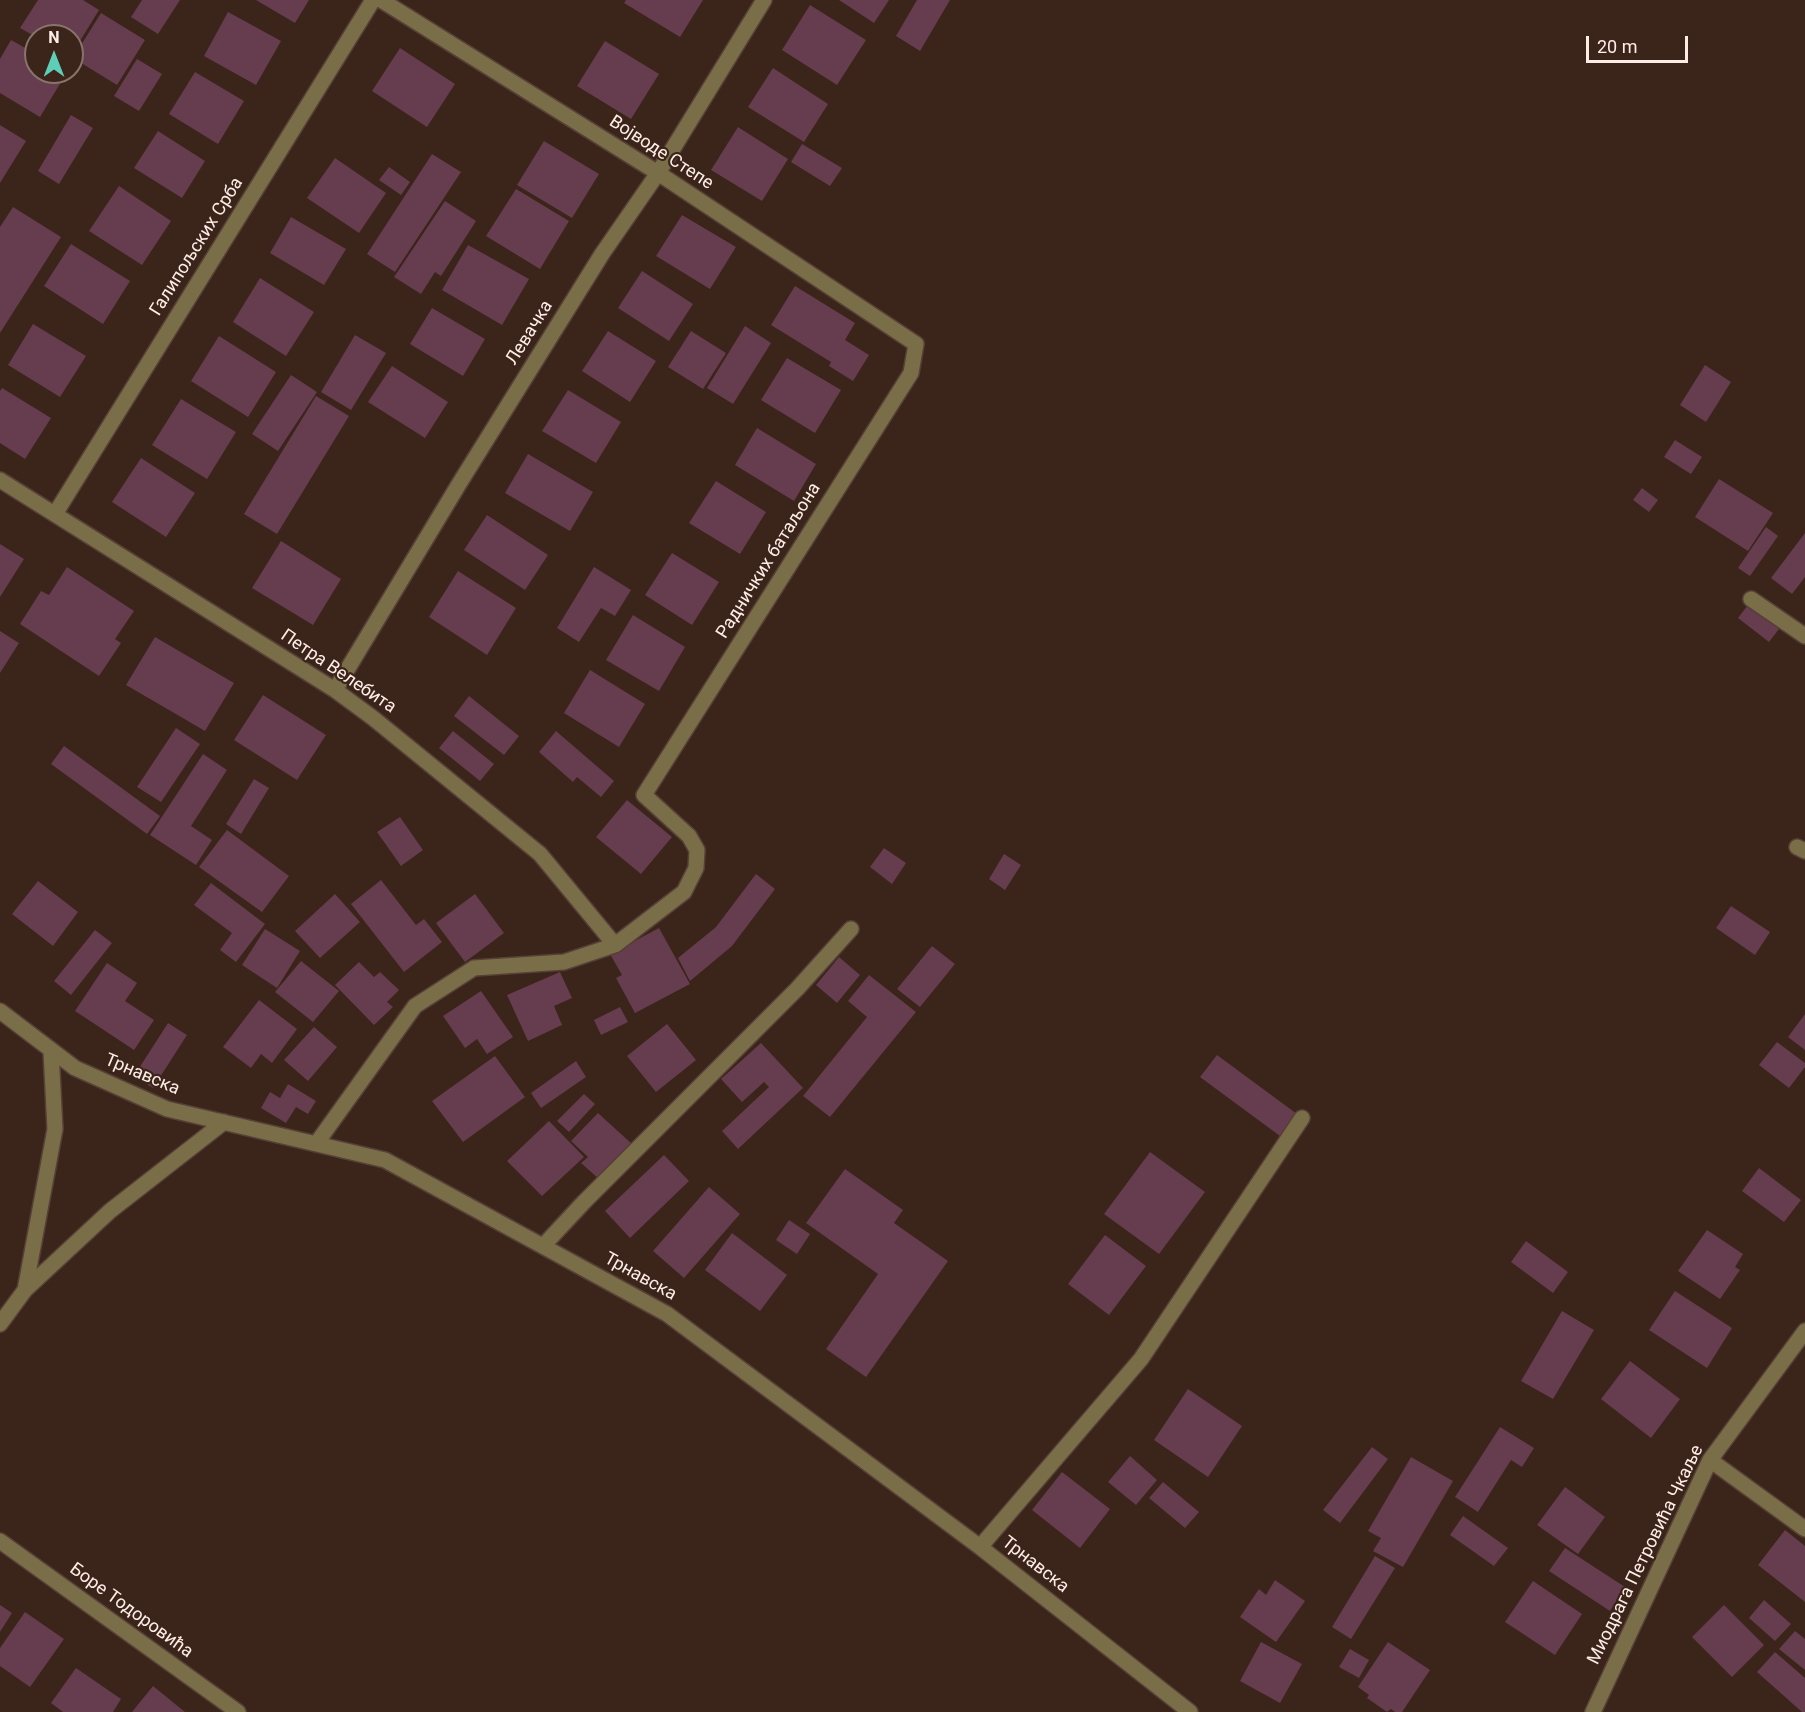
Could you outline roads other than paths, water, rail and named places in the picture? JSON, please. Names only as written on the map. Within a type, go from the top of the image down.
[{"type":"street","name":"Галипољских Срба","points":[[55,514],[373,0]]},
{"type":"street","name":"Војводе Степе","points":[[381,0],[658,173],[916,344]]},
{"type":"street","name":"Левачка","points":[[335,690],[465,474],[602,254],[658,173],[764,0]]},
{"type":"street","name":"Радничких батаљона","points":[[615,945],[684,892],[696,868],[697,850],[689,836],[644,795],[911,373],[916,344]]},
{"type":"street","name":"Петра Велебита","points":[[0,480],[335,690],[382,725],[540,854],[615,945]]},
{"type":"street","points":[[1750,599],[1805,636]]},
{"type":"street","points":[[543,1246],[797,989],[851,929]]},
{"type":"street","points":[[316,1144],[415,1006],[474,968],[564,962],[615,945]]},
{"type":"street","name":"Трнавска","points":[[0,1011],[75,1068],[167,1109],[385,1160],[667,1314],[980,1547],[1190,1712]]},
{"type":"street","points":[[25,1290],[56,1129],[51,1051]]},
{"type":"street","points":[[980,1547],[1141,1359],[1302,1118]]},
{"type":"street","points":[[0,1323],[25,1290],[110,1211],[224,1122]]},
{"type":"street","name":"Миодрага Петровића Чкаље","points":[[1593,1712],[1710,1460],[1805,1331]]},
{"type":"street","points":[[1710,1460],[1805,1530]]},
{"type":"street","name":"Боре Тодоровића","points":[[0,1541],[238,1712]]}]
